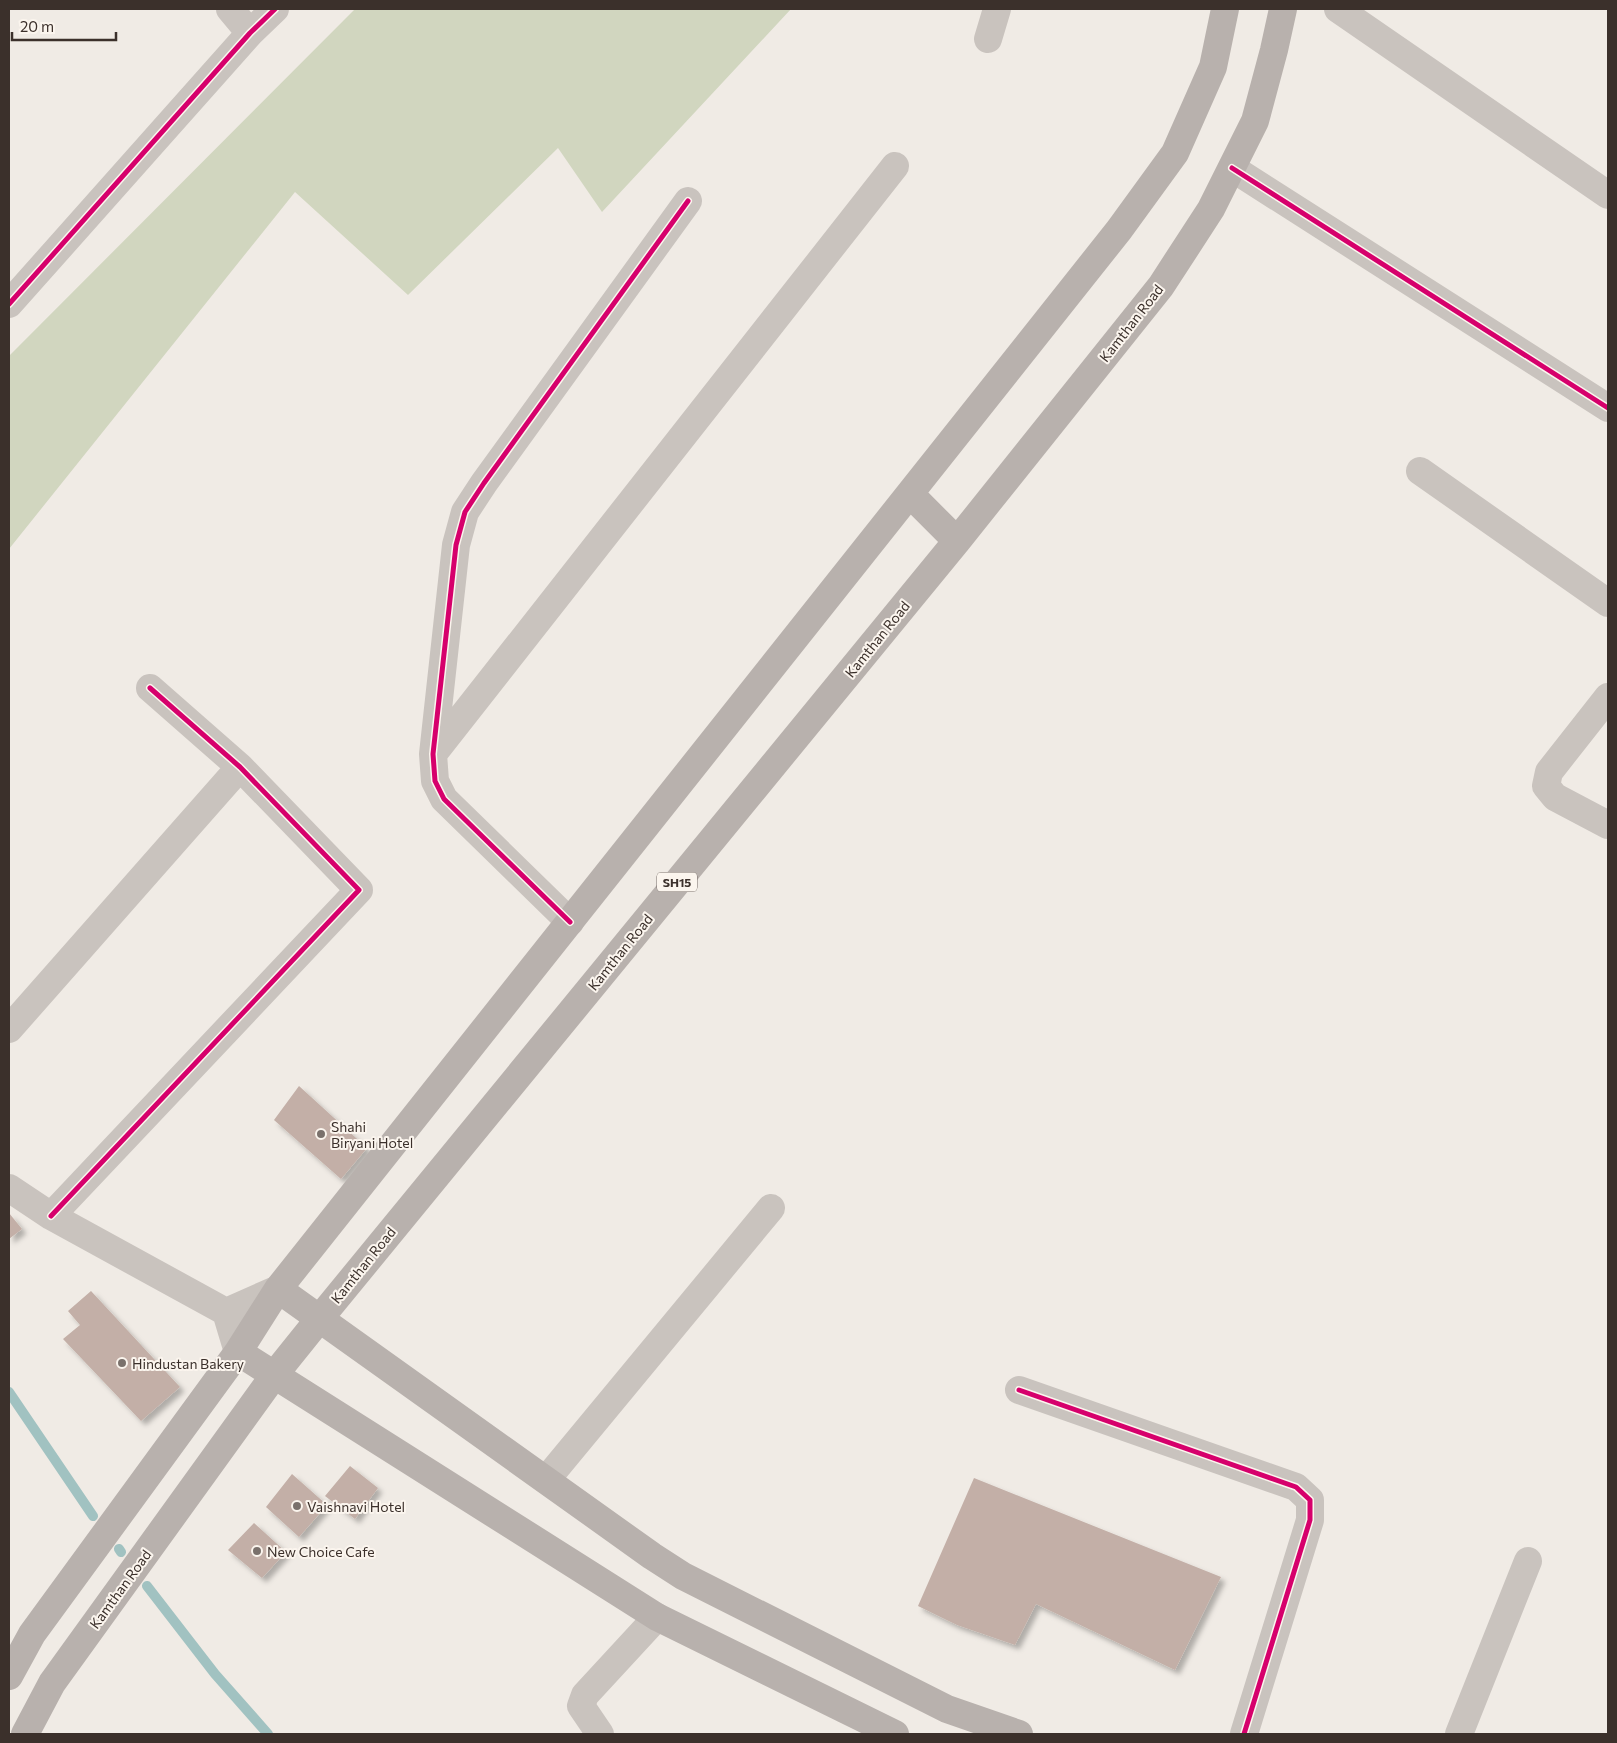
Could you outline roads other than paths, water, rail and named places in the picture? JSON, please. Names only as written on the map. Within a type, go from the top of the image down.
[{"type":"main road","points":[[9,1676],[32,1634],[238,1352],[278,1288],[1119,230],[1175,153],[1213,67],[1225,9]]},
{"type":"main road","name":"Kamthan Road","points":[[25,1734],[52,1683],[275,1374],[957,541],[1161,286],[1211,209],[1255,121],[1274,50],[1282,9]]},
{"type":"main road","points":[[910,494],[957,541]]},
{"type":"main road","points":[[278,1288],[652,1556],[715,1594],[947,1709],[1019,1734]]},
{"type":"main road","points":[[238,1352],[657,1617],[895,1734]]},
{"type":"street","points":[[230,9],[250,33]]},
{"type":"street","points":[[9,304],[250,33],[275,9]]},
{"type":"street","points":[[988,39],[997,9]]},
{"type":"street","points":[[1338,9],[1608,195]]},
{"type":"street","points":[[433,754],[895,166]]},
{"type":"street","points":[[1232,168],[1608,408]]},
{"type":"street","points":[[570,922],[444,800],[434,781],[433,754],[456,545],[465,512],[484,483],[688,201]]},
{"type":"street","points":[[1420,471],[1608,603]]},
{"type":"street","points":[[51,1216],[359,890],[240,767],[150,688]]},
{"type":"street","points":[[1608,697],[1549,772],[1546,786],[1555,797],[1608,825]]},
{"type":"street","points":[[9,1029],[240,767]]},
{"type":"street","points":[[9,1188],[51,1216],[226,1312],[238,1352]]},
{"type":"street","points":[[546,1480],[772,1208]]},
{"type":"street","points":[[226,1312],[278,1288]]},
{"type":"street","points":[[1019,1390],[1296,1487],[1310,1500],[1310,1520],[1244,1734]]},
{"type":"street","points":[[1459,1734],[1528,1561]]},
{"type":"street","points":[[600,1734],[581,1706],[585,1695],[657,1617]]},
{"type":"waterway","points":[[9,1392],[93,1516]]},
{"type":"waterway","points":[[147,1586],[215,1674],[268,1734]]},
{"type":"place","name":"Shahi Biryani Hotel","points":[[321,1134]]},
{"type":"place","name":"Hindustan Bakery","points":[[122,1363]]},
{"type":"place","name":"Vaishnavi Hotel","points":[[297,1506]]},
{"type":"place","name":"New Choice Cafe","points":[[257,1551]]}]
